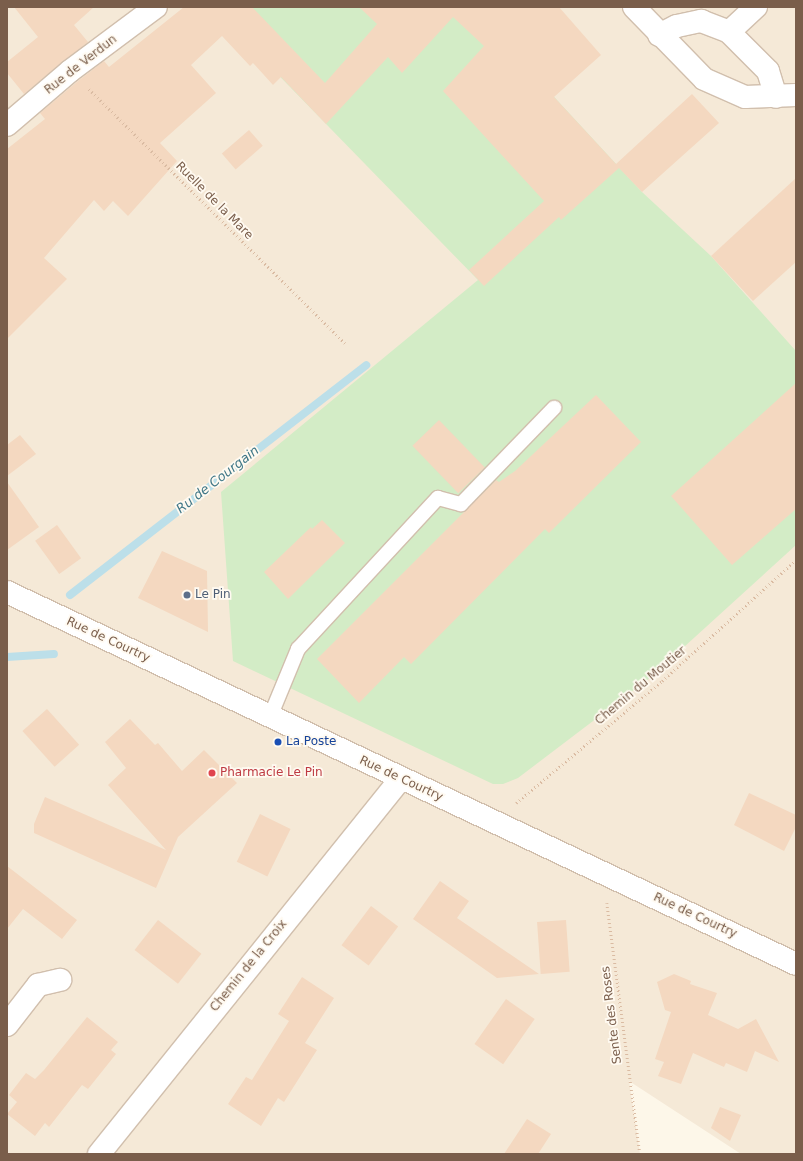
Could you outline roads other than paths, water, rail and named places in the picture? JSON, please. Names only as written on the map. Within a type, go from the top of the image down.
[{"type":"street","name":"Rue de Verdun","points":[[7,125],[70,71],[156,7]]},
{"type":"street","points":[[634,7],[659,35],[704,79],[746,97],[786,96]]},
{"type":"street","points":[[729,32],[756,7]]},
{"type":"street","points":[[659,35],[677,26],[701,21],[729,32],[768,71],[786,96]]},
{"type":"street","name":"Rue de Courtry","points":[[7,592],[400,779],[796,964]]},
{"type":"street","name":"Chemin de la Croix","points":[[104,1152],[400,779]]},
{"type":"street","points":[[11,1013],[38,985],[60,980]]},
{"type":"lane","points":[[270,717],[298,649],[438,498],[461,504],[554,408]]},
{"type":"waterway","name":"Ru de Courgain","points":[[70,595],[366,365]]},
{"type":"waterway","name":"Ru de Courgain","points":[[7,657],[54,654]]},
{"type":"place","name":"Le Pin","points":[[187,595]]},
{"type":"place","name":"La Poste","points":[[278,742]]},
{"type":"place","name":"Pharmacie Le Pin","points":[[212,773]]}]
